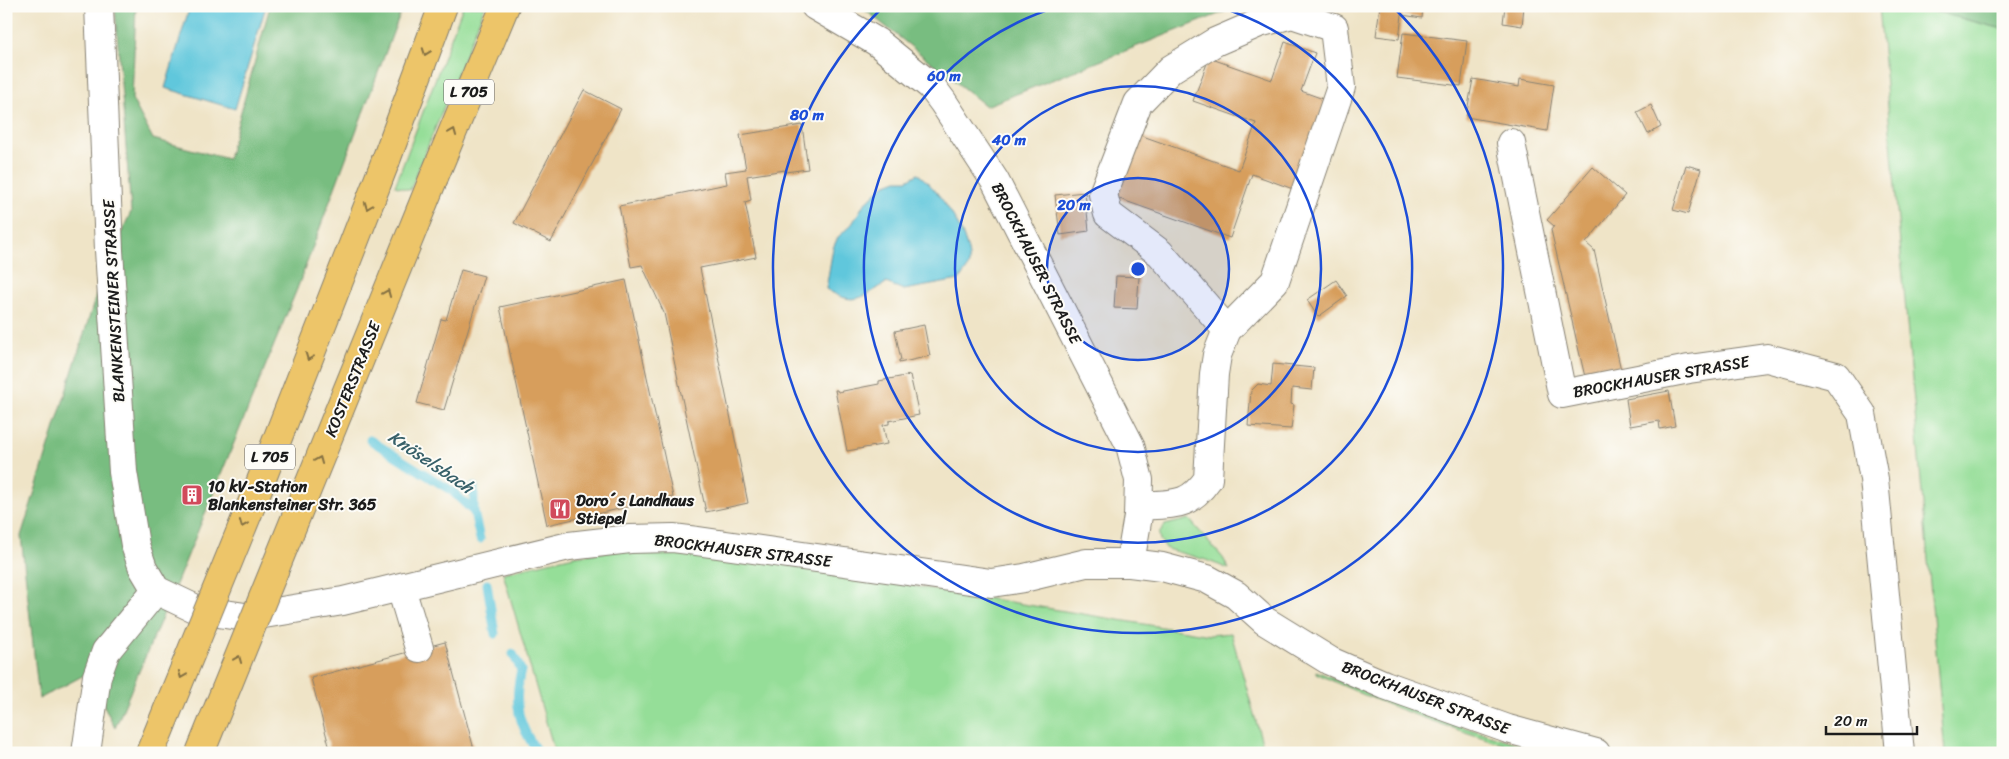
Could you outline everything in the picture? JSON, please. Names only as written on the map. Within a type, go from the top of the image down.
[{"type":"main road","name":"L 705","points":[[150,753],[262,477],[386,160],[443,6]]},
{"type":"main road","name":"KOSTERSTRASSE","points":[[200,753],[505,6]]},
{"type":"street","name":"BLANKENSTEINER STRASSE","points":[[99,6],[109,250],[123,472],[136,545],[143,568],[156,590]]},
{"type":"street","name":"BROCKHAUSER STRASSE","points":[[800,6],[825,12],[877,42],[931,86],[995,181],[1130,446],[1139,480],[1139,506],[1130,563]]},
{"type":"street","points":[[1139,506],[1185,502],[1199,492],[1208,479],[1214,374],[1217,355],[1228,330],[1275,281],[1341,88],[1334,28],[1292,14],[1259,23],[1215,42],[1171,69],[1138,103],[1103,194],[1108,214],[1160,253],[1228,330]]},
{"type":"street","name":"BROCKHAUSER STRASSE","points":[[1511,143],[1562,394],[1689,369],[1767,358],[1836,376],[1862,414],[1874,480],[1900,753]]},
{"type":"street","name":"BROCKHAUSER STRASSE","points":[[156,590],[198,610],[246,617],[343,601],[570,546],[630,539],[673,538],[991,583],[1024,578],[1086,563],[1130,563],[1162,567],[1207,579],[1236,595],[1265,621],[1330,661],[1385,684],[1508,729],[1596,753]]},
{"type":"street","points":[[401,588],[419,648]]},
{"type":"street","points":[[86,753],[97,676],[106,651],[156,590]]},
{"type":"green space","points":[[115,6],[136,6],[132,99],[153,139],[228,159],[270,6],[403,6],[297,289],[115,728],[88,673],[39,699],[21,536],[104,270],[131,212]]},
{"type":"green space","points":[[463,6],[485,6],[410,190],[395,186]]},
{"type":"green space","points":[[860,6],[1239,6],[986,106]]},
{"type":"green space","points":[[1879,6],[1914,6],[2003,29],[2003,753],[1945,753]]},
{"type":"green space","points":[[1913,6],[2003,6],[2003,29]]},
{"type":"green space","points":[[1189,519],[1223,558],[1229,569],[1206,560],[1167,549],[1160,540],[1159,534],[1165,525]]},
{"type":"green space","points":[[664,545],[1210,635],[1231,633],[1265,753],[555,753],[503,573],[574,556]]},
{"type":"green space","points":[[1316,671],[1422,714],[1547,753],[1533,753],[1423,718],[1369,697],[1316,673]]},
{"type":"water","points":[[190,6],[266,6],[235,109],[165,88]]},
{"type":"water","points":[[918,174],[935,190],[944,202],[965,241],[969,264],[959,280],[904,290],[886,283],[870,293],[850,299],[826,289],[833,248],[838,237],[852,224],[864,204],[884,185],[897,180],[907,180]]},
{"type":"building","points":[[1380,6],[1423,6],[1422,18],[1402,15],[1399,39],[1376,36]]},
{"type":"building","points":[[1505,6],[1524,6],[1522,26],[1503,23]]},
{"type":"building","points":[[1403,33],[1467,41],[1461,86],[1397,78]]},
{"type":"building","points":[[1285,42],[1315,53],[1301,91],[1326,100],[1293,189],[1252,174],[1230,238],[1114,197],[1137,134],[1239,170],[1256,123],[1193,101],[1209,58],[1272,80]]},
{"type":"building","points":[[1473,79],[1519,87],[1520,79],[1554,85],[1547,131],[1466,117]]},
{"type":"building","points":[[584,90],[621,109],[551,242],[514,223]]},
{"type":"building","points":[[1651,105],[1661,127],[1648,134],[1637,112]]},
{"type":"building","points":[[802,125],[808,169],[785,172],[785,170],[747,176],[751,200],[745,202],[756,257],[700,268],[748,503],[706,512],[664,313],[642,265],[631,267],[619,206],[727,184],[725,172],[746,169],[740,135]]},
{"type":"building","points":[[1686,165],[1701,169],[1688,214],[1673,210]]},
{"type":"building","points":[[1593,167],[1625,195],[1586,243],[1594,250],[1621,370],[1585,377],[1551,230],[1554,226],[1547,220]]},
{"type":"building","points":[[1085,192],[1089,231],[1060,235],[1055,195]]},
{"type":"building","points":[[461,270],[484,276],[444,410],[417,403],[441,319],[446,320]]},
{"type":"building","points":[[1116,276],[1139,277],[1137,309],[1114,308]]},
{"type":"building","points":[[626,280],[673,497],[547,525],[500,307]]},
{"type":"building","points":[[1336,280],[1347,296],[1318,317],[1307,300]]},
{"type":"building","points":[[924,325],[930,356],[899,363],[899,360],[901,360],[895,331]]},
{"type":"building","points":[[1273,364],[1314,368],[1312,390],[1292,388],[1291,404],[1294,405],[1291,429],[1248,426],[1251,391],[1258,384],[1271,386]]},
{"type":"building","points":[[910,375],[919,415],[889,421],[889,424],[883,425],[887,444],[847,451],[835,390],[838,392],[879,384],[879,381]]},
{"type":"building","points":[[1669,391],[1675,426],[1660,429],[1659,421],[1630,426],[1626,399]]},
{"type":"building","name":"10 kV-Station Blankensteiner Str. 365","points":[[186,487],[202,492],[198,503],[182,498]]},
{"type":"building","points":[[445,642],[475,753],[331,753],[311,678]]},
{"type":"waterway","name":"Knöselsbach","points":[[370,440],[452,491],[474,512],[480,539]]},
{"type":"waterway","points":[[474,487],[474,512]]},
{"type":"waterway","name":"Knöselsbach","points":[[487,584],[495,634]]},
{"type":"waterway","name":"Knöselsbach","points":[[513,654],[521,670],[517,693],[519,713],[526,733],[538,753]]},
{"type":"place","name":"10 kV-Station Blankensteiner Str. 365","points":[[192,495]]},
{"type":"place","name":"Doro´s Landhaus Stiepel","points":[[560,509]]}]
